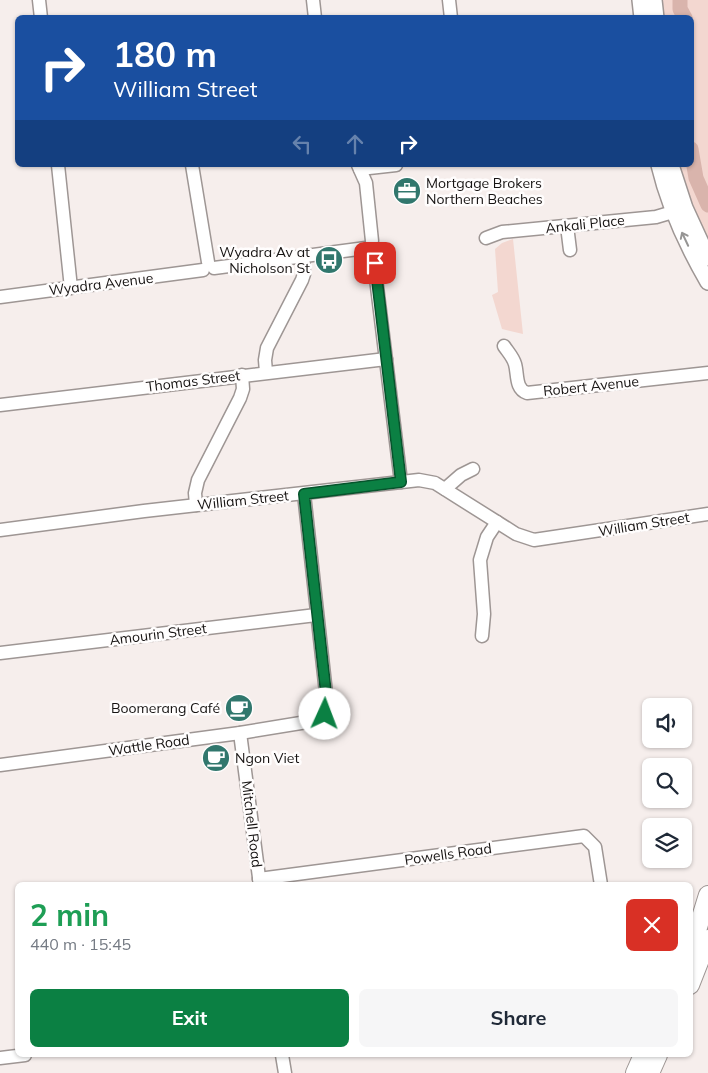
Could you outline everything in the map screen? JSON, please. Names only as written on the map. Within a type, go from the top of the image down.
[{"type":"highway","points":[[693,943],[708,895]]},
{"type":"highway","points":[[693,977],[708,939]]},
{"type":"highway","points":[[635,1073],[642,1057]]},
{"type":"highway","points":[[650,1073],[657,1057]]},
{"type":"main road","points":[[640,0],[642,15]]},
{"type":"main road","points":[[654,0],[656,15]]},
{"type":"main road","points":[[660,167],[679,210],[708,258]]},
{"type":"main road","points":[[671,167],[679,210],[690,251],[708,282]]},
{"type":"street","points":[[39,0],[41,15]]},
{"type":"street","points":[[312,0],[314,15]]},
{"type":"street","points":[[449,0],[451,15]]},
{"type":"street","points":[[58,167],[71,288]]},
{"type":"street","points":[[192,167],[208,267]]},
{"type":"street","points":[[359,167],[366,183],[370,248],[401,482]]},
{"type":"street","name":"Ankali Place","points":[[486,238],[502,232],[656,217],[679,210]]},
{"type":"street","points":[[567,226],[570,250]]},
{"type":"street","name":"Wyadra Avenue","points":[[0,297],[208,267],[370,248]]},
{"type":"street","points":[[266,372],[267,348],[302,280],[304,274],[303,257]]},
{"type":"street","name":"Robert Avenue","points":[[504,346],[515,362],[520,387],[525,392],[708,374]]},
{"type":"street","name":"Thomas Street","points":[[0,404],[386,358]]},
{"type":"street","points":[[196,505],[195,494],[198,480],[240,398],[243,389],[242,375]]},
{"type":"street","points":[[445,489],[461,475],[473,469]]},
{"type":"street","name":"William Street","points":[[0,530],[196,505],[424,480],[445,489],[528,539],[541,540],[708,514]]},
{"type":"street","points":[[304,494],[316,615]]},
{"type":"street","points":[[482,636],[484,614],[480,560],[487,537],[498,522]]},
{"type":"street","name":"Amourin Street","points":[[0,653],[316,615]]},
{"type":"street","name":"Wattle Road","points":[[0,765],[313,722],[325,714],[327,702],[316,615]]},
{"type":"street","name":"Mitchell Road","points":[[240,733],[259,882]]},
{"type":"street","name":"Powells Road","points":[[259,882],[584,836],[595,847],[601,882]]},
{"type":"street","points":[[0,1058],[15,1056]]},
{"type":"street","points":[[282,1057],[285,1073]]},
{"type":"shaded area","points":[[659,0],[708,0],[708,249],[677,167],[694,167],[694,15],[661,15]]},
{"type":"shaded area","points":[[513,239],[523,334],[502,329],[492,295],[498,292],[495,249],[502,243]]},
{"type":"waterway","points":[[680,0],[680,9],[683,15]]},
{"type":"waterway","points":[[694,166],[696,178],[708,205]]},
{"type":"place","name":"Mortgage Brokers Northern Beaches","points":[[407,191]]},
{"type":"place","name":"Wyadra Av at Nicholson St","points":[[329,260]]},
{"type":"place","name":"Boomerang Café","points":[[239,708]]},
{"type":"place","name":"Ngon Viet","points":[[216,758]]},
{"type":"route","points":[[325,714],[327,702],[304,494],[401,482],[375,263]]}]
